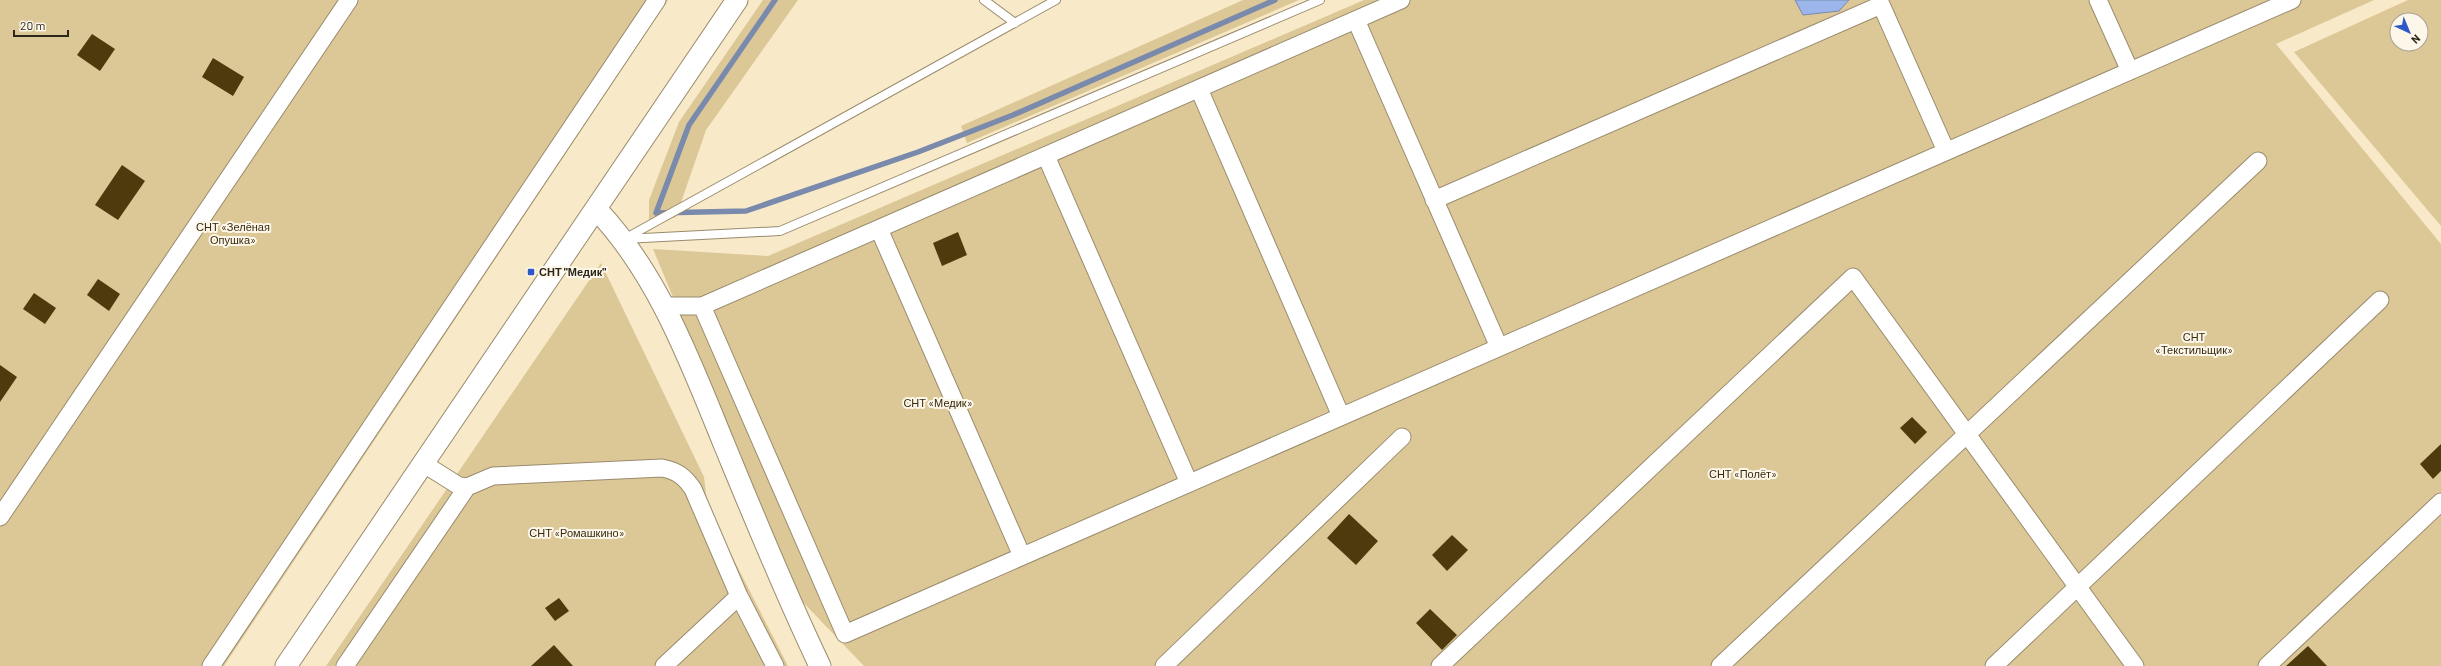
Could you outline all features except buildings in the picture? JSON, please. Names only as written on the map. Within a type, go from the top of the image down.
[{"type":"street","points":[[0,517],[349,0]]},
{"type":"street","points":[[211,666],[656,0]]},
{"type":"street","points":[[286,666],[597,210],[737,0]]},
{"type":"street","points":[[663,306],[702,306],[1401,0]]},
{"type":"street","points":[[2098,0],[2130,71]]},
{"type":"street","points":[[702,306],[845,634],[2292,0]]},
{"type":"street","points":[[1434,200],[1880,2],[1946,151]]},
{"type":"street","points":[[1356,20],[1499,347]]},
{"type":"street","points":[[1199,89],[1342,416]]},
{"type":"street","points":[[1046,156],[1189,483]]},
{"type":"street","points":[[1720,666],[1965,434],[2258,161]]},
{"type":"street","points":[[597,210],[623,239],[663,306],[709,408],[789,601],[820,666]]},
{"type":"street","points":[[879,229],[1022,556]]},
{"type":"street","points":[[1440,666],[1853,277],[1965,434],[2135,666]]},
{"type":"street","points":[[1994,666],[2380,300]]},
{"type":"street","points":[[1164,666],[1402,436]]},
{"type":"street","points":[[424,464],[459,486],[467,487],[493,476],[662,468],[675,470],[686,478],[693,489],[739,596],[775,666]]},
{"type":"street","points":[[345,666],[467,487]]},
{"type":"street","points":[[2267,666],[2441,502]]},
{"type":"street","points":[[664,666],[739,596]]},
{"type":"lane","points":[[984,0],[1015,22]]},
{"type":"lane","points":[[623,239],[1056,0]]},
{"type":"lane","points":[[623,239],[780,231],[1320,0]]},
{"type":"green space","name":"СНТ «Зелёная Опушка»","points":[[0,0],[668,0],[224,666],[0,666]]},
{"type":"green space","points":[[763,0],[798,0],[706,130],[676,217],[649,225],[649,200],[679,122]]},
{"type":"green space","points":[[1243,0],[1299,0],[967,143],[961,126]]},
{"type":"green space","points":[[1364,0],[2374,0],[2276,44],[2441,244],[2441,666],[864,666],[799,598],[653,249],[768,256]]},
{"type":"green space","points":[[2408,0],[2441,0],[2441,226],[2294,52]]},
{"type":"green space","name":"СНТ «Ромашкино»","points":[[601,263],[704,477],[708,509],[788,666],[326,666]]},
{"type":"water","points":[[1795,0],[1849,0],[1839,11],[1803,15]]},
{"type":"waterway","points":[[775,0],[689,125],[656,213],[746,211],[918,152],[1013,115],[1275,0]]},
{"type":"place","name":"СНТ \"Медик\"","points":[[531,272]]},
{"type":"park label","name":"СНТ «Текстильщик»","points":[[2194,343]]},
{"type":"park label","name":"СНТ «Медик»","points":[[938,403]]},
{"type":"park label","name":"СНТ «Полёт»","points":[[1743,474]]}]
